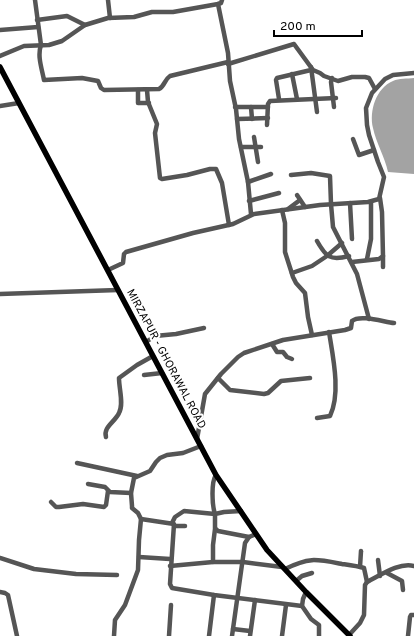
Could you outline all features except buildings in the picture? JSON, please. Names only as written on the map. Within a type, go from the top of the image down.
[{"type":"main road","name":"MIRZAPUR - GHORAWAL ROAD","points":[[0,67],[216,475],[267,550],[306,592],[350,635]]},
{"type":"street","points":[[35,0],[41,45],[39,49],[40,63],[44,80],[89,79],[98,82],[104,90],[161,89],[166,79],[170,76],[228,63],[294,44],[311,68],[324,76],[338,81],[352,77],[369,78],[375,89]]},
{"type":"street","points":[[108,0],[110,18]]},
{"type":"street","points":[[0,56],[24,46],[52,44],[62,41],[85,25],[110,18],[134,17],[152,12],[173,12],[218,4],[221,3],[222,0]]},
{"type":"street","points":[[218,4],[248,182],[251,214]]},
{"type":"street","points":[[37,20],[67,16],[85,25]]},
{"type":"street","points":[[0,30],[38,27]]},
{"type":"street","points":[[279,100],[277,78],[311,68]]},
{"type":"street","points":[[311,68],[317,112]]},
{"type":"street","points":[[383,267],[382,212],[380,198],[384,177],[369,135],[366,120],[366,108],[375,89],[389,76],[414,73]]},
{"type":"street","points":[[292,74],[297,99]]},
{"type":"street","points":[[332,78],[331,82],[334,106]]},
{"type":"street","points":[[138,90],[138,103],[149,103]]},
{"type":"street","points":[[147,90],[149,103],[157,124],[155,133],[160,178],[162,180],[216,169],[222,183],[229,225]]},
{"type":"street","points":[[267,125],[268,107],[270,101],[334,98]]},
{"type":"street","points":[[0,106],[19,103]]},
{"type":"street","points":[[235,107],[268,107]]},
{"type":"street","points":[[251,107],[252,118]]},
{"type":"street","points":[[237,119],[268,118]]},
{"type":"street","points":[[254,137],[258,162]]},
{"type":"street","points":[[353,139],[359,155],[374,150]]},
{"type":"street","points":[[241,147],[261,147]]},
{"type":"street","points":[[291,174],[311,173],[329,175],[331,178],[333,227],[352,262],[361,284],[369,318]]},
{"type":"street","points":[[248,182],[271,174]]},
{"type":"street","points":[[249,202],[279,193]]},
{"type":"street","points":[[288,209],[298,198],[305,207]]},
{"type":"street","points":[[108,270],[123,263],[124,254],[126,252],[193,233],[229,225],[251,214],[331,204],[371,202],[380,198]]},
{"type":"street","points":[[367,259],[371,239],[371,202]]},
{"type":"street","points":[[350,203],[352,239]]},
{"type":"street","points":[[282,210],[286,223],[285,252],[296,283],[305,293],[312,335]]},
{"type":"street","points":[[317,242],[327,256],[335,258],[349,256]]},
{"type":"street","points":[[292,273],[312,266],[342,243]]},
{"type":"street","points":[[352,262],[379,258],[383,256]]},
{"type":"street","points":[[0,294],[118,290]]},
{"type":"street","points":[[197,439],[205,394],[218,378],[238,357],[244,353],[283,340],[345,330],[351,328],[354,319],[369,318],[394,323]]},
{"type":"street","points":[[146,342],[155,336],[176,334],[204,328]]},
{"type":"street","points":[[317,418],[330,416],[335,393],[334,363],[329,332]]},
{"type":"street","points":[[272,344],[277,352],[283,352],[287,358],[292,359]]},
{"type":"street","points":[[106,437],[106,430],[120,412],[119,378],[153,356]]},
{"type":"street","points":[[144,375],[162,373]]},
{"type":"street","points":[[218,378],[230,390],[264,394],[268,393],[281,381],[310,378]]},
{"type":"street","points":[[114,636],[115,620],[125,606],[128,593],[138,570],[141,519],[138,513],[132,508],[133,481],[137,476],[150,471],[160,458],[167,455],[183,453],[201,446]]},
{"type":"street","points":[[77,463],[137,476]]},
{"type":"street","points":[[213,562],[215,514],[213,507],[213,480],[216,475]]},
{"type":"street","points":[[88,484],[105,487],[108,491],[132,493]]},
{"type":"street","points":[[51,502],[56,507],[83,504],[104,507],[106,505],[108,491]]},
{"type":"street","points":[[241,512],[224,512],[215,514],[184,511],[175,517],[170,559],[170,584],[172,588],[286,605],[302,606]]},
{"type":"street","points":[[141,519],[185,526]]},
{"type":"street","points":[[215,529],[249,538]]},
{"type":"street","points":[[232,636],[245,543],[249,538],[256,534]]},
{"type":"street","points":[[360,567],[361,551]]},
{"type":"street","points":[[139,557],[170,559]]},
{"type":"street","points":[[0,558],[34,569],[76,574],[117,576]]},
{"type":"street","points":[[170,566],[213,562],[243,562],[284,568],[312,559],[360,567],[365,570],[367,582],[365,585],[364,615],[360,623],[350,635]]},
{"type":"street","points":[[378,560],[380,576]]},
{"type":"street","points":[[367,582],[400,566],[407,564],[414,566]]},
{"type":"street","points":[[296,581],[302,576],[312,573]]},
{"type":"street","points":[[387,573],[402,582],[403,590]]},
{"type":"street","points":[[0,592],[5,593],[8,596],[18,636]]},
{"type":"street","points":[[306,592],[302,606],[311,619],[319,625],[319,636]]},
{"type":"street","points":[[209,636],[214,595]]},
{"type":"street","points":[[233,630],[250,634],[255,600]]},
{"type":"street","points":[[169,636],[171,605]]},
{"type":"street","points":[[282,636],[286,605]]},
{"type":"street","points":[[408,636],[410,617],[411,615],[414,615]]},
{"type":"shaded area","points":[[414,78],[414,174],[388,172],[373,128],[373,108],[378,94],[387,84],[398,79]]}]
